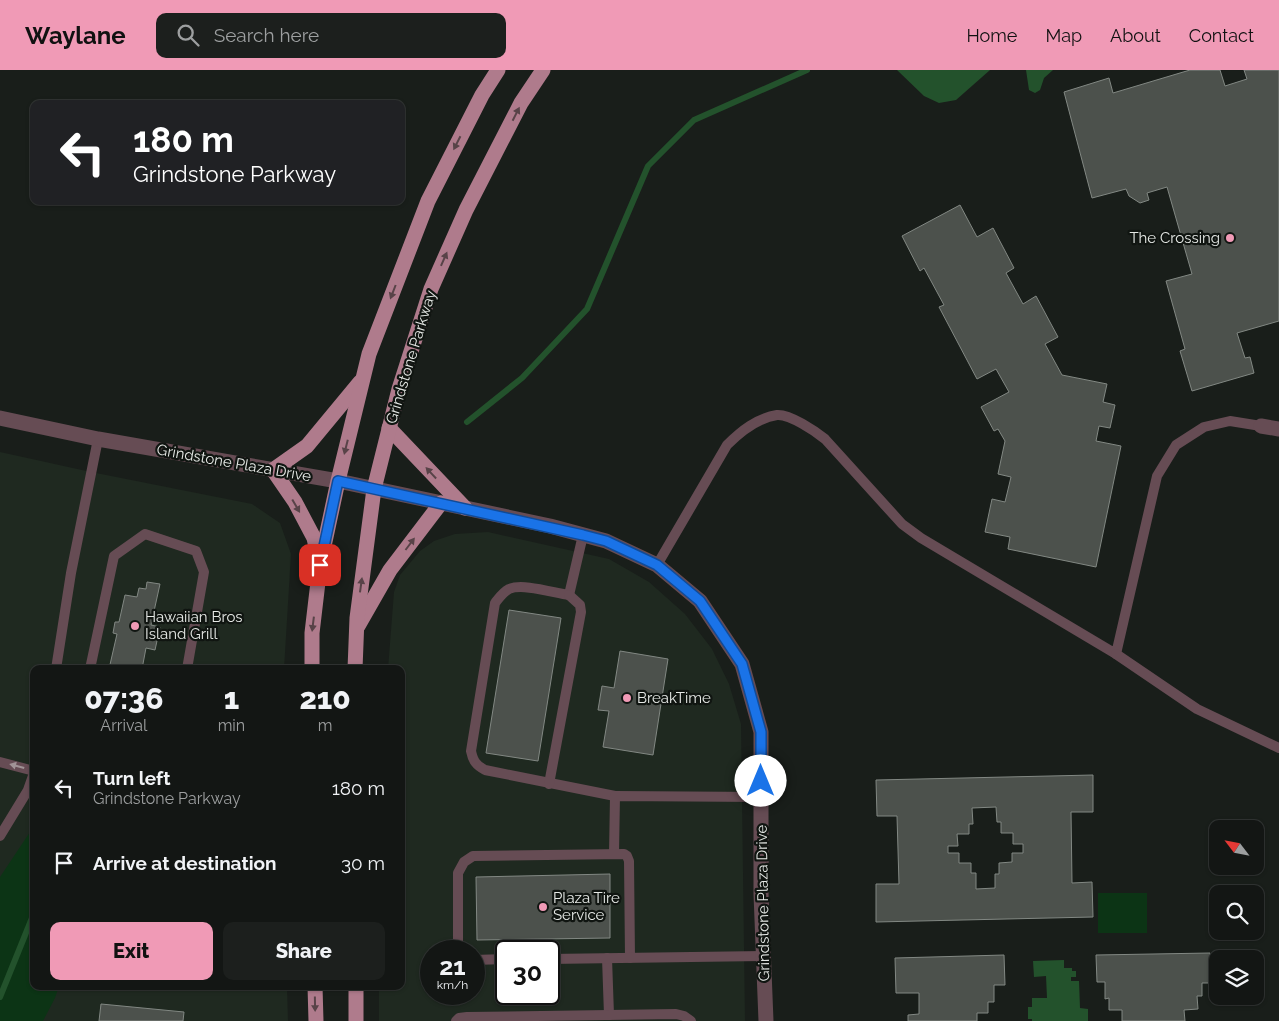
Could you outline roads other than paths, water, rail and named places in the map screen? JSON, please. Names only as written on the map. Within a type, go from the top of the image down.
[{"type":"main road","points":[[312,665],[312,633],[320,565],[369,354],[428,201],[482,95],[498,70]]},
{"type":"main road","name":"Grindstone Parkway","points":[[355,665],[356,629],[374,489],[399,389],[431,289],[466,210],[521,104],[543,70]]},
{"type":"main road","points":[[320,565],[314,538],[295,502],[273,470],[307,446],[363,379]]},
{"type":"main road","points":[[390,428],[465,508]]},
{"type":"main road","points":[[356,629],[390,570],[441,503]]},
{"type":"main road","points":[[315,990],[316,1021]]},
{"type":"main road","points":[[356,990],[356,1021]]},
{"type":"street","name":"Grindstone Plaza Drive","points":[[0,418],[98,439],[338,481],[465,508],[606,541],[657,565],[700,601],[742,664],[761,732],[763,956],[766,1021]]},
{"type":"street","points":[[1261,426],[1279,429]]},
{"type":"lane","points":[[657,565],[727,444],[741,431],[753,424],[778,415],[799,422],[825,439],[902,524],[921,538],[1116,654],[1197,709],[1279,748]]},
{"type":"lane","points":[[1116,654],[1156,476],[1176,445],[1204,427],[1230,421],[1261,426]]},
{"type":"lane","points":[[57,665],[71,572],[98,439]]},
{"type":"lane","points":[[91,665],[114,556],[145,534],[196,551],[204,572],[188,665]]},
{"type":"lane","points":[[569,596],[583,535]]},
{"type":"lane","points":[[549,784],[581,612],[580,605],[569,596],[521,587],[510,588],[495,603],[471,750],[472,760],[477,766],[485,770],[549,784],[615,796],[761,797]]},
{"type":"lane","points":[[0,762],[30,771]]},
{"type":"lane","points":[[0,836],[30,784]]},
{"type":"lane","points":[[614,854],[615,796]]},
{"type":"lane","points":[[458,940],[458,873],[464,862],[473,856],[624,854],[629,861],[630,958]]},
{"type":"lane","points":[[560,959],[763,956]]},
{"type":"lane","points":[[607,958],[609,1015]]},
{"type":"lane","points":[[456,1021],[459,1018],[466,1017],[676,1014],[684,1016],[691,1021]]},
{"type":"waterway","points":[[467,422],[522,378],[587,309],[648,166],[694,120],[807,70]]},
{"type":"waterway","points":[[0,997],[30,923]]},
{"type":"place","name":"The Crossing","points":[[1230,238]]},
{"type":"place","name":"Hawaiian Bros Island Grill","points":[[135,626]]},
{"type":"place","name":"BreakTime","points":[[627,698]]},
{"type":"place","name":"Plaza Tire Service","points":[[543,907]]}]
